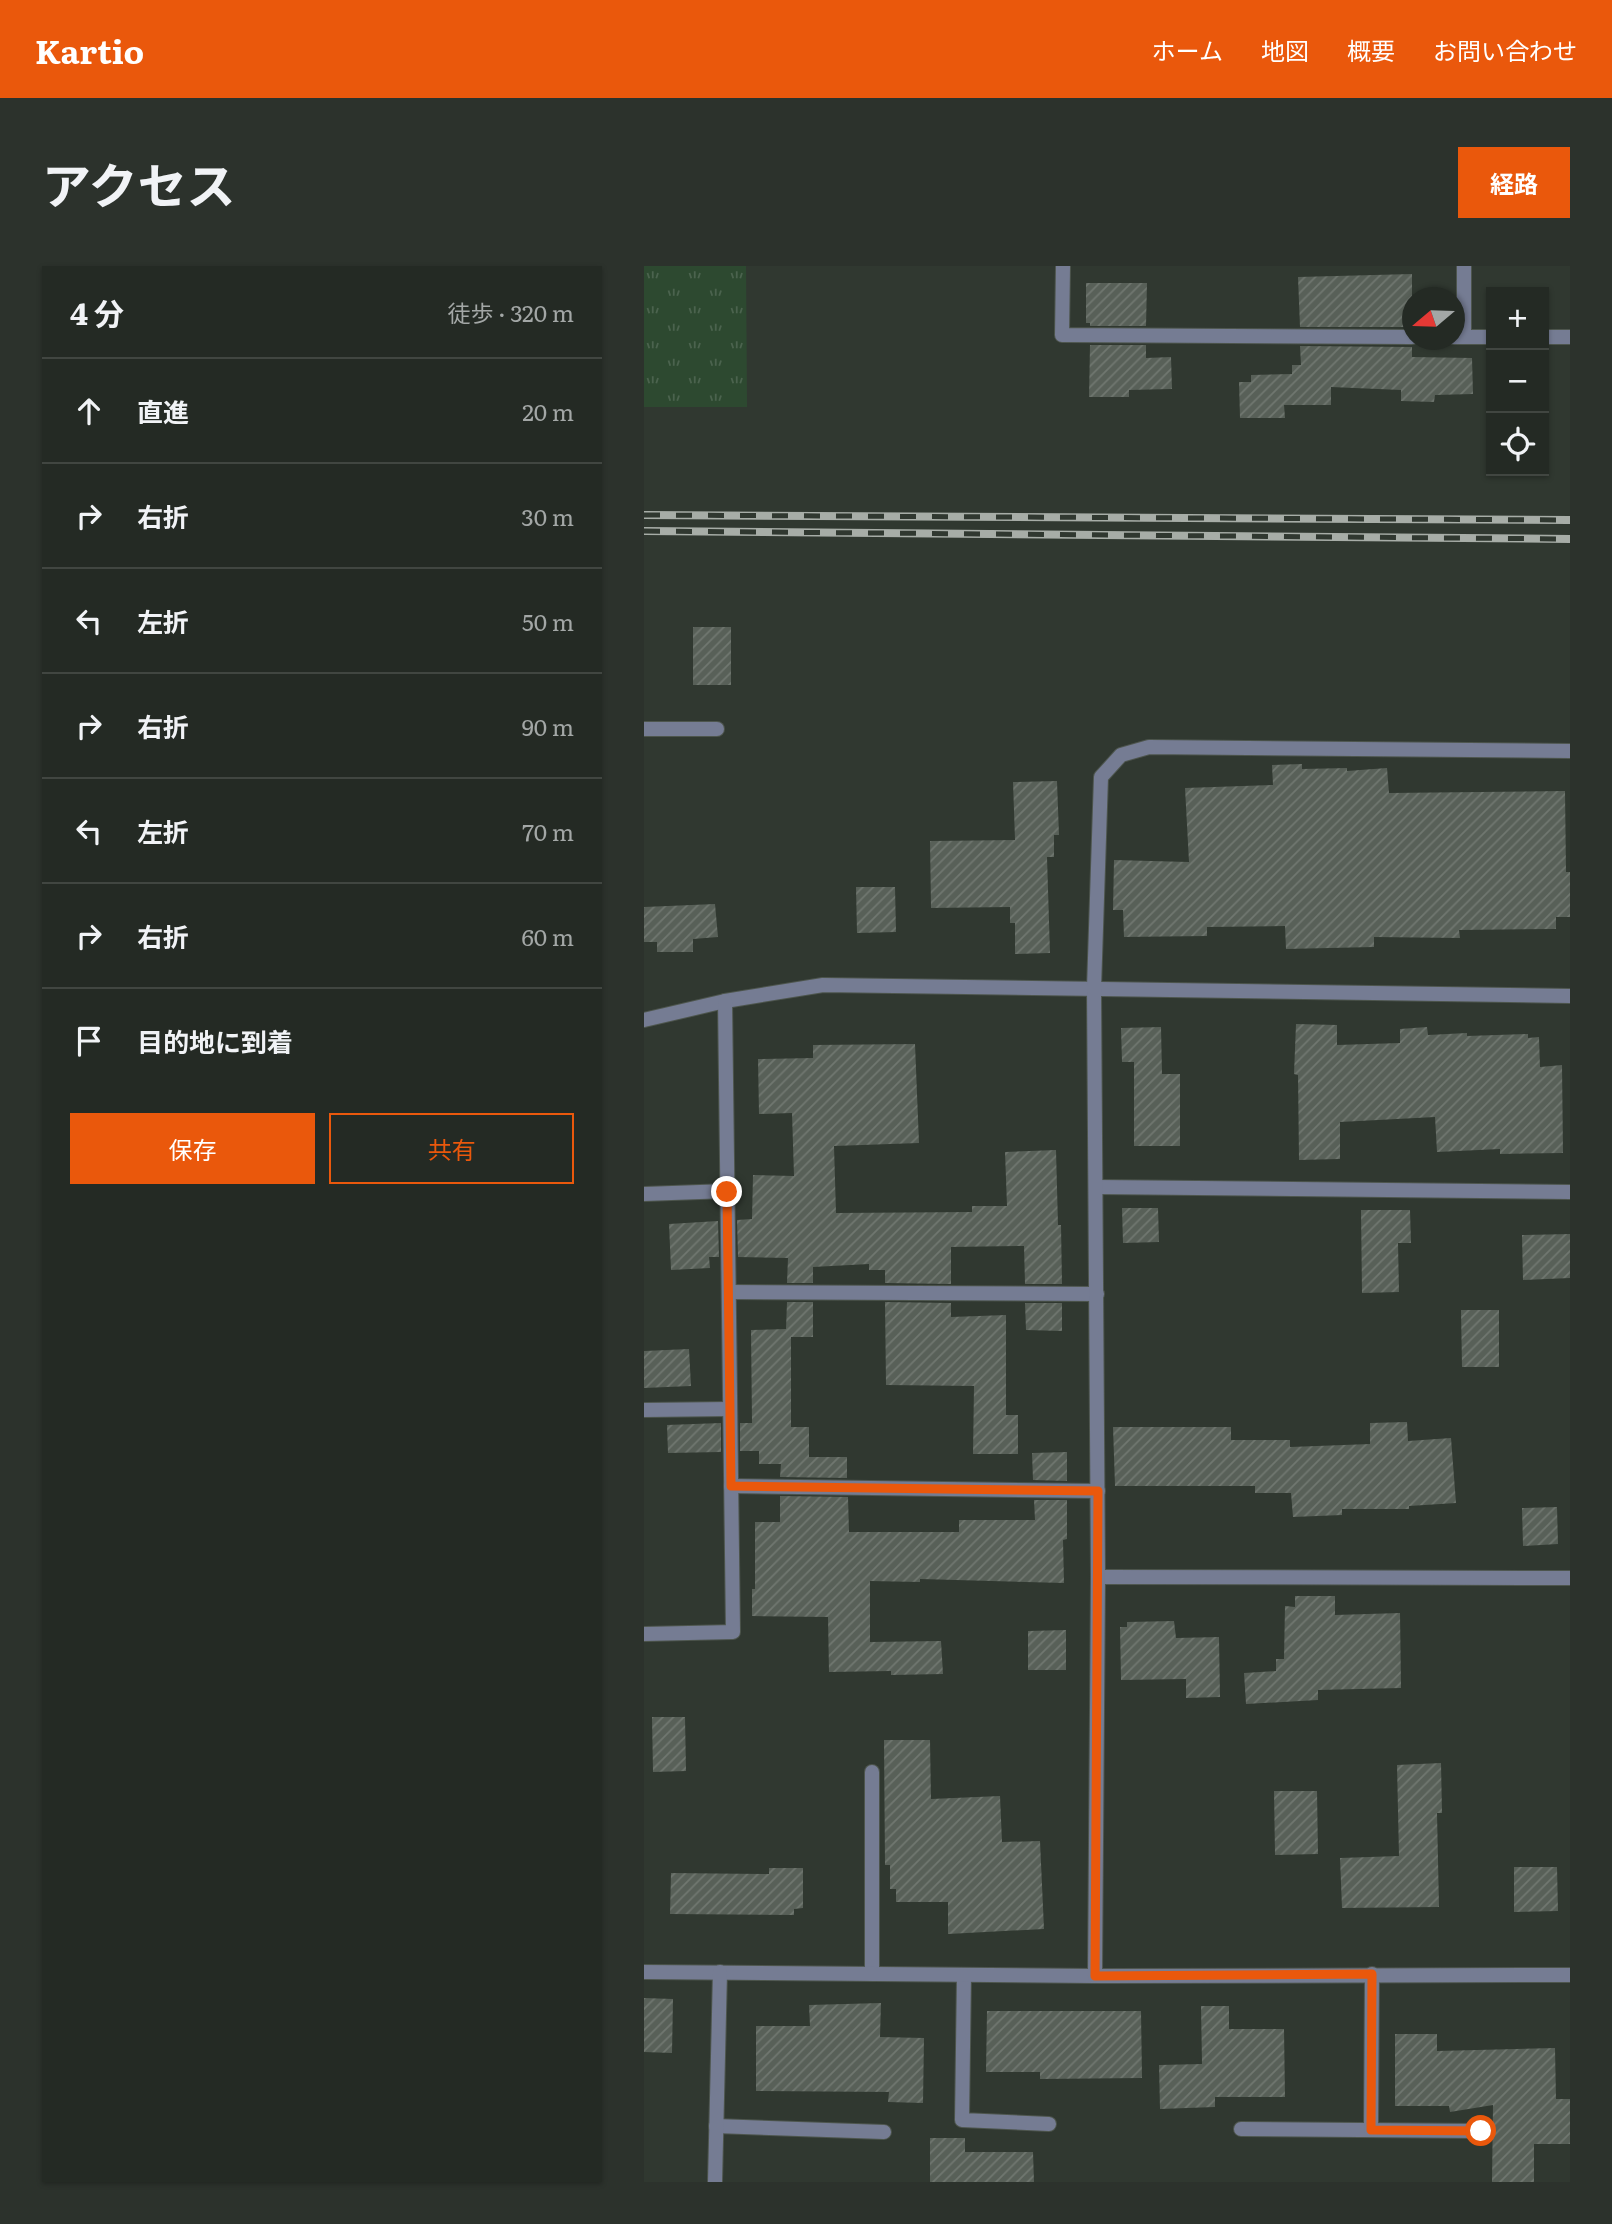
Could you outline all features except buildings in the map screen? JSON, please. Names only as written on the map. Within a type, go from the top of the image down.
[{"type":"street","points":[[1063,266],[1062,335],[1402,337]]},
{"type":"street","points":[[1463,287],[1464,266]]},
{"type":"street","points":[[1465,337],[1486,337]]},
{"type":"street","points":[[1549,337],[1570,337]]},
{"type":"street","points":[[644,729],[717,729]]},
{"type":"street","points":[[1095,1976],[1098,1491],[1094,988],[1101,777],[1121,755],[1149,747],[1570,751]]},
{"type":"street","points":[[644,1020],[725,1001],[823,985],[1570,996]]},
{"type":"street","points":[[644,1633],[733,1632],[725,1001]]},
{"type":"street","points":[[1096,1187],[1570,1192]]},
{"type":"street","points":[[644,1194],[727,1192]]},
{"type":"street","points":[[729,1292],[1097,1294]]},
{"type":"street","points":[[644,1410],[730,1409]]},
{"type":"street","points":[[731,1486],[1098,1491]]},
{"type":"street","points":[[1098,1577],[1570,1578]]},
{"type":"street","points":[[872,1772],[872,1974]]},
{"type":"street","points":[[644,1972],[1095,1976],[1570,1975]]},
{"type":"street","points":[[715,2182],[720,1972]]},
{"type":"street","points":[[1371,2130],[1372,1974]]},
{"type":"street","points":[[964,1975],[962,2120],[1049,2124]]},
{"type":"street","points":[[716,2126],[884,2132]]},
{"type":"street","points":[[1241,2129],[1481,2131]]},
{"type":"green space","points":[[644,266],[746,266],[747,407],[644,407]]},
{"type":"railway","points":[[644,515],[1570,520]]},
{"type":"railway","points":[[644,531],[1570,539]]},
{"type":"route","points":[[727,1192],[731,1486],[1098,1491],[1095,1976],[1372,1974],[1371,2130],[1481,2131]]}]
